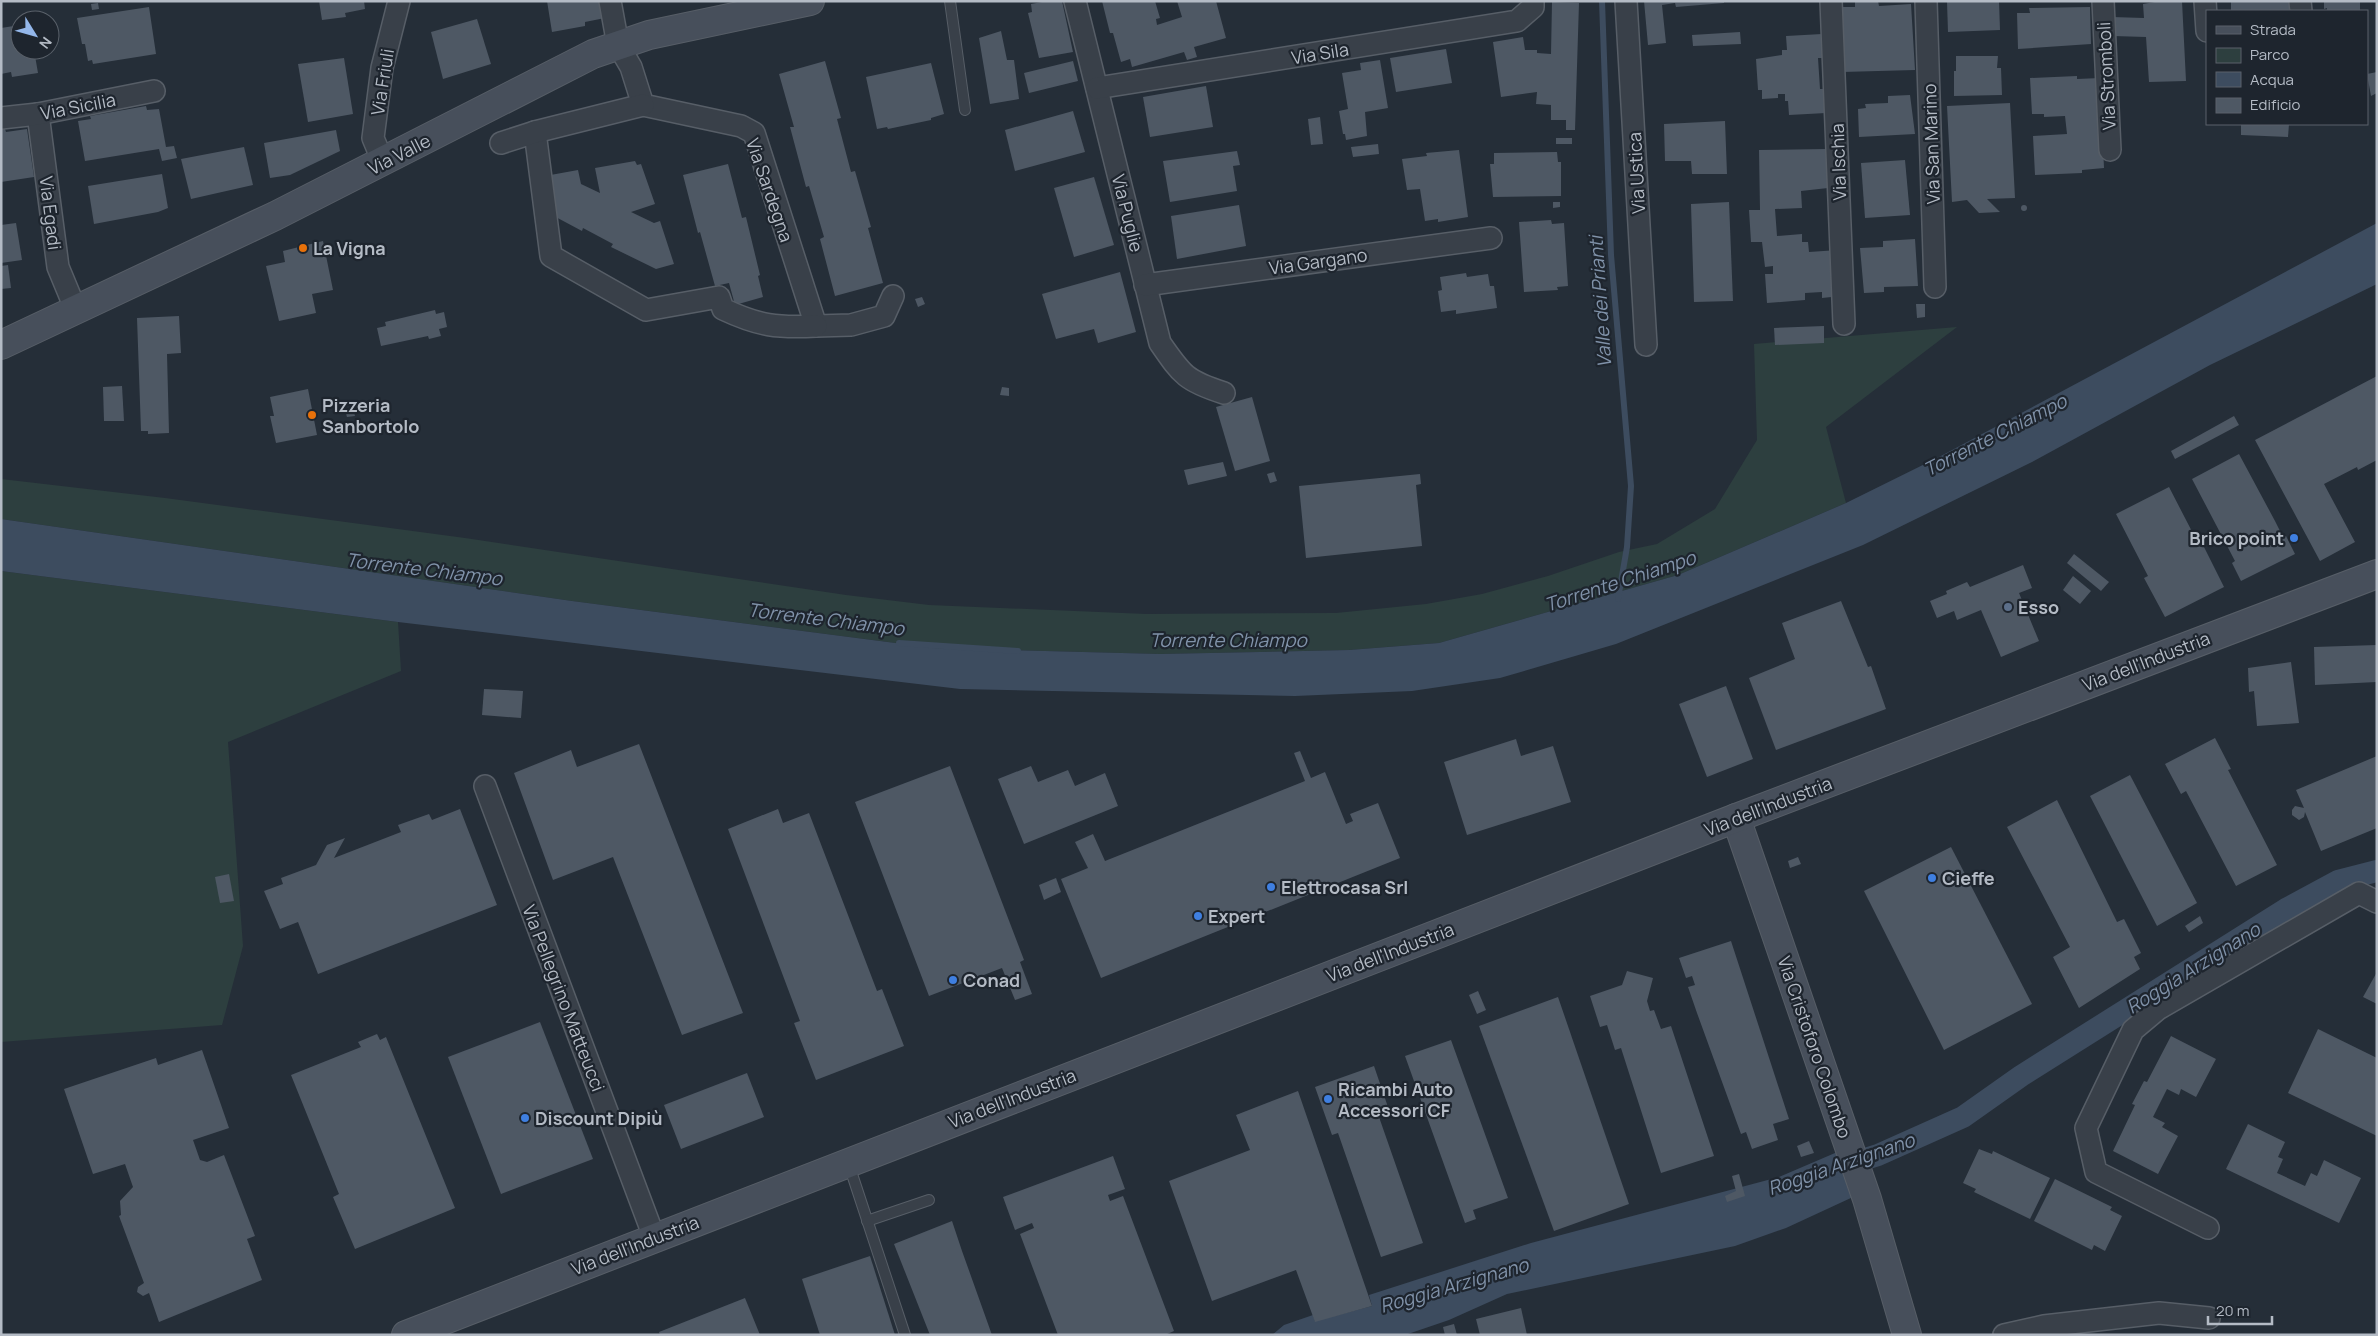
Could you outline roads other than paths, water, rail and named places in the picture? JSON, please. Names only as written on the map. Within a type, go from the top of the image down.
[{"type":"main road","name":"Via Valle","points":[[1,344],[275,216],[592,54],[650,35],[763,6],[810,1]]},
{"type":"main road","name":"Via dell'Industria","points":[[406,1335],[848,1161],[1736,818],[2377,574]]},
{"type":"main road","name":"Via Cristoforo Colombo","points":[[1736,818],[1868,1200],[1907,1335]]},
{"type":"street","name":"Via Friuli","points":[[383,162],[374,138],[382,68],[399,1]]},
{"type":"street","points":[[610,1],[618,45],[631,67],[643,106]]},
{"type":"street","name":"Via Puglie","points":[[1075,1],[1160,343],[1178,370],[1199,384],[1224,393]]},
{"type":"street","name":"Via Sila","points":[[1097,88],[1517,21],[1533,7],[1533,1]]},
{"type":"street","name":"Via Ustica","points":[[1626,1],[1646,345]]},
{"type":"street","name":"Via Ischia","points":[[1832,1],[1844,324]]},
{"type":"street","name":"Via San Marino","points":[[1926,1],[1935,288]]},
{"type":"street","name":"Via Stromboli","points":[[2103,1],[2110,150]]},
{"type":"street","points":[[2205,1],[2206,16]]},
{"type":"street","name":"Via Sicilia","points":[[1,118],[38,114],[154,91]]},
{"type":"street","name":"Via Sardegna","points":[[501,143],[535,132],[643,106],[741,126],[754,133],[816,326]]},
{"type":"street","name":"Via Egadi","points":[[38,114],[58,267],[75,308]]},
{"type":"street","points":[[535,132],[551,256],[646,310],[719,296],[723,309],[750,322],[782,327],[851,325],[884,316],[894,296]]},
{"type":"street","name":"Via Gargano","points":[[1146,285],[1491,238]]},
{"type":"street","name":"Via Pellegrino Matteucci","points":[[484,786],[654,1237]]},
{"type":"street","points":[[2208,1228],[2096,1172],[2086,1128],[2134,1030],[2158,1009],[2359,894],[2377,902]]},
{"type":"street","points":[[2004,1335],[2044,1326],[2159,1313],[2209,1318]]},
{"type":"lane","points":[[950,1],[965,110]]},
{"type":"lane","points":[[848,1161],[905,1335]]},
{"type":"lane","points":[[867,1221],[929,1200]]},
{"type":"water","points":[[2377,223],[2377,284],[2210,365],[2032,462],[1863,545],[1616,644],[1500,678],[1412,691],[1295,696],[960,689],[398,622],[1,571],[1,519],[572,601],[934,648],[1160,654],[1349,650],[1439,643],[1678,575],[1846,503],[1939,457]]},
{"type":"water","points":[[1842,1150],[1866,1191],[1786,1228],[1735,1246],[1507,1294],[1449,1320],[1405,1335],[1272,1335],[1284,1325],[1313,1315],[1315,1321],[1372,1306],[1369,1295],[1531,1243],[1779,1177]]},
{"type":"waterway","name":"Valle dei Prianti","points":[[1602,1],[1611,255],[1631,486],[1627,547],[1618,599]]},
{"type":"waterway","name":"Torrente Chiampo","points":[[899,643],[1018,651]]},
{"type":"waterway","name":"Roggia Arzignano","points":[[1840,1167],[1878,1155],[1963,1117],[2021,1076],[2286,909],[2338,881],[2377,871]]},
{"type":"place","name":"La Vigna","points":[[303,248]]},
{"type":"place","name":"Pizzeria Sanbortolo","points":[[312,415]]},
{"type":"place","name":"Brico point","points":[[2294,538]]},
{"type":"place","name":"Esso","points":[[2008,607]]},
{"type":"place","name":"Cieffe","points":[[1932,878]]},
{"type":"place","name":"Elettrocasa Srl","points":[[1271,887]]},
{"type":"place","name":"Expert","points":[[1198,916]]},
{"type":"place","name":"Conad","points":[[953,980]]},
{"type":"place","name":"Ricambi Auto Accessori CF","points":[[1328,1099]]},
{"type":"place","name":"Discount Dipiù","points":[[525,1118]]}]
